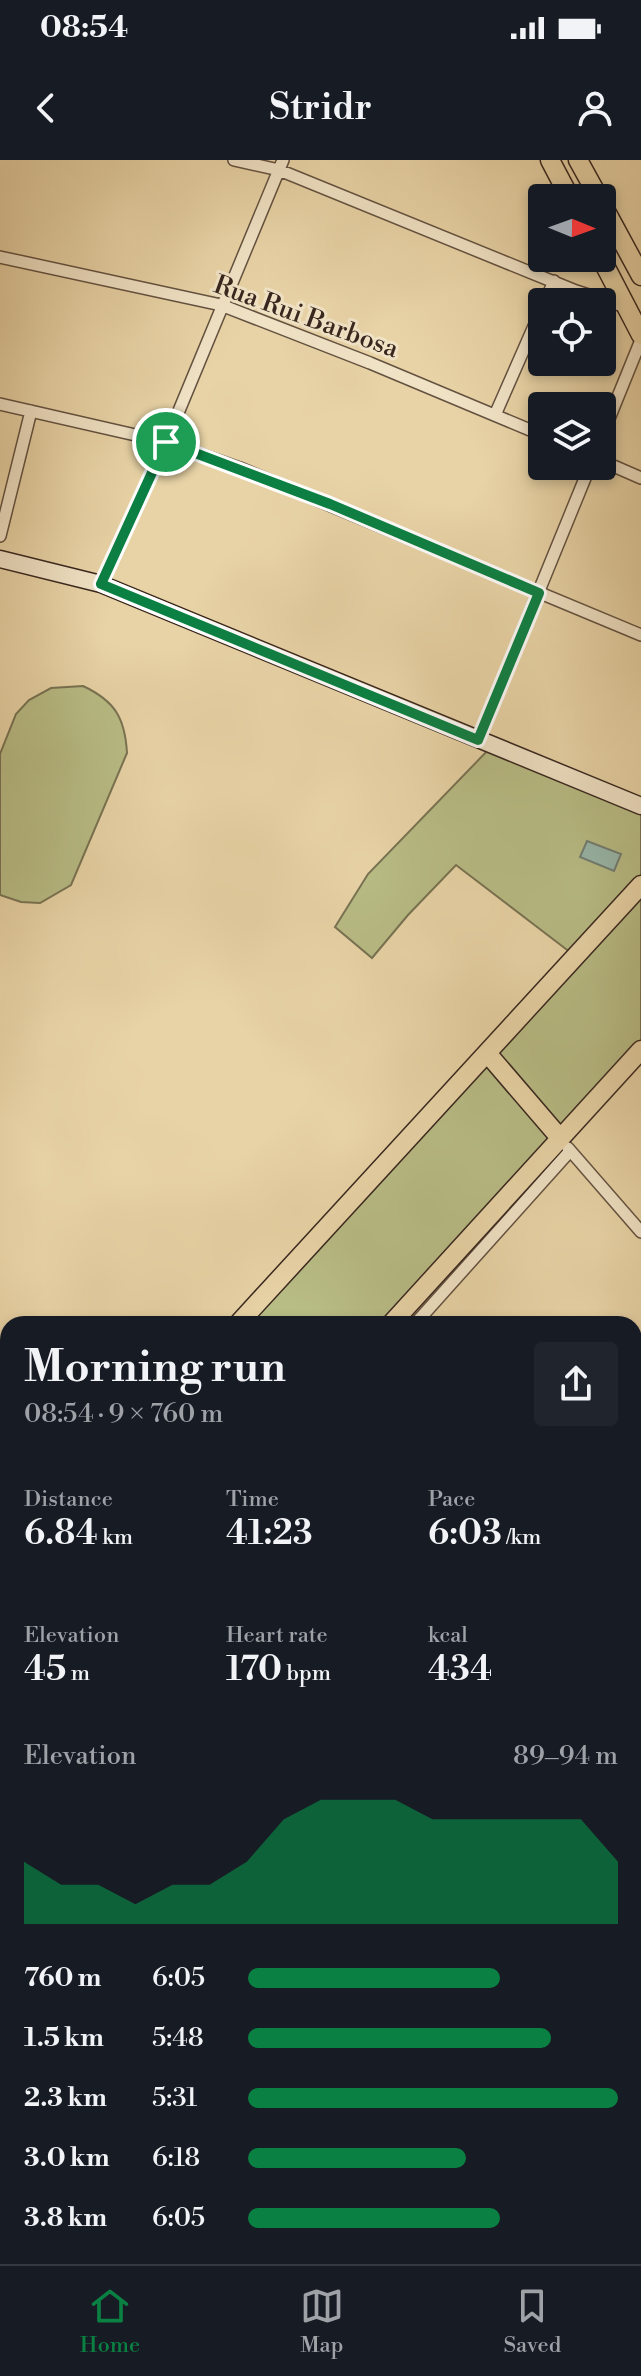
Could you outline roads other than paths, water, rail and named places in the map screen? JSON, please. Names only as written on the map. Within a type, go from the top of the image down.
[{"type":"main road","points":[[550,160],[565,173],[573,171],[577,160]]},
{"type":"main road","points":[[550,160],[563,184]]},
{"type":"main road","points":[[577,160],[591,184]]},
{"type":"main road","points":[[616,230],[641,276]]},
{"type":"main road","points":[[608,272],[641,338]]},
{"type":"main road","points":[[245,1316],[641,885]]},
{"type":"main road","points":[[399,1316],[565,1144],[641,1050]]},
{"type":"main road","points":[[487,1053],[565,1144]]},
{"type":"street","points":[[234,160],[281,165],[554,281],[626,307]]},
{"type":"street","points":[[101,584],[166,442],[281,165]]},
{"type":"street","name":"Rua Rui Barbosa","points":[[0,257],[221,305],[528,429]]},
{"type":"street","points":[[551,288],[554,281]]},
{"type":"street","points":[[616,401],[641,338]]},
{"type":"street","points":[[495,415],[528,340]]},
{"type":"street","points":[[0,404],[166,442],[330,504],[641,635]]},
{"type":"street","points":[[0,536],[31,411]]},
{"type":"street","points":[[616,467],[641,478]]},
{"type":"street","points":[[478,740],[584,480]]},
{"type":"street","points":[[0,559],[101,584],[641,806]]},
{"type":"street","points":[[422,1316],[565,1144],[641,1232]]}]
